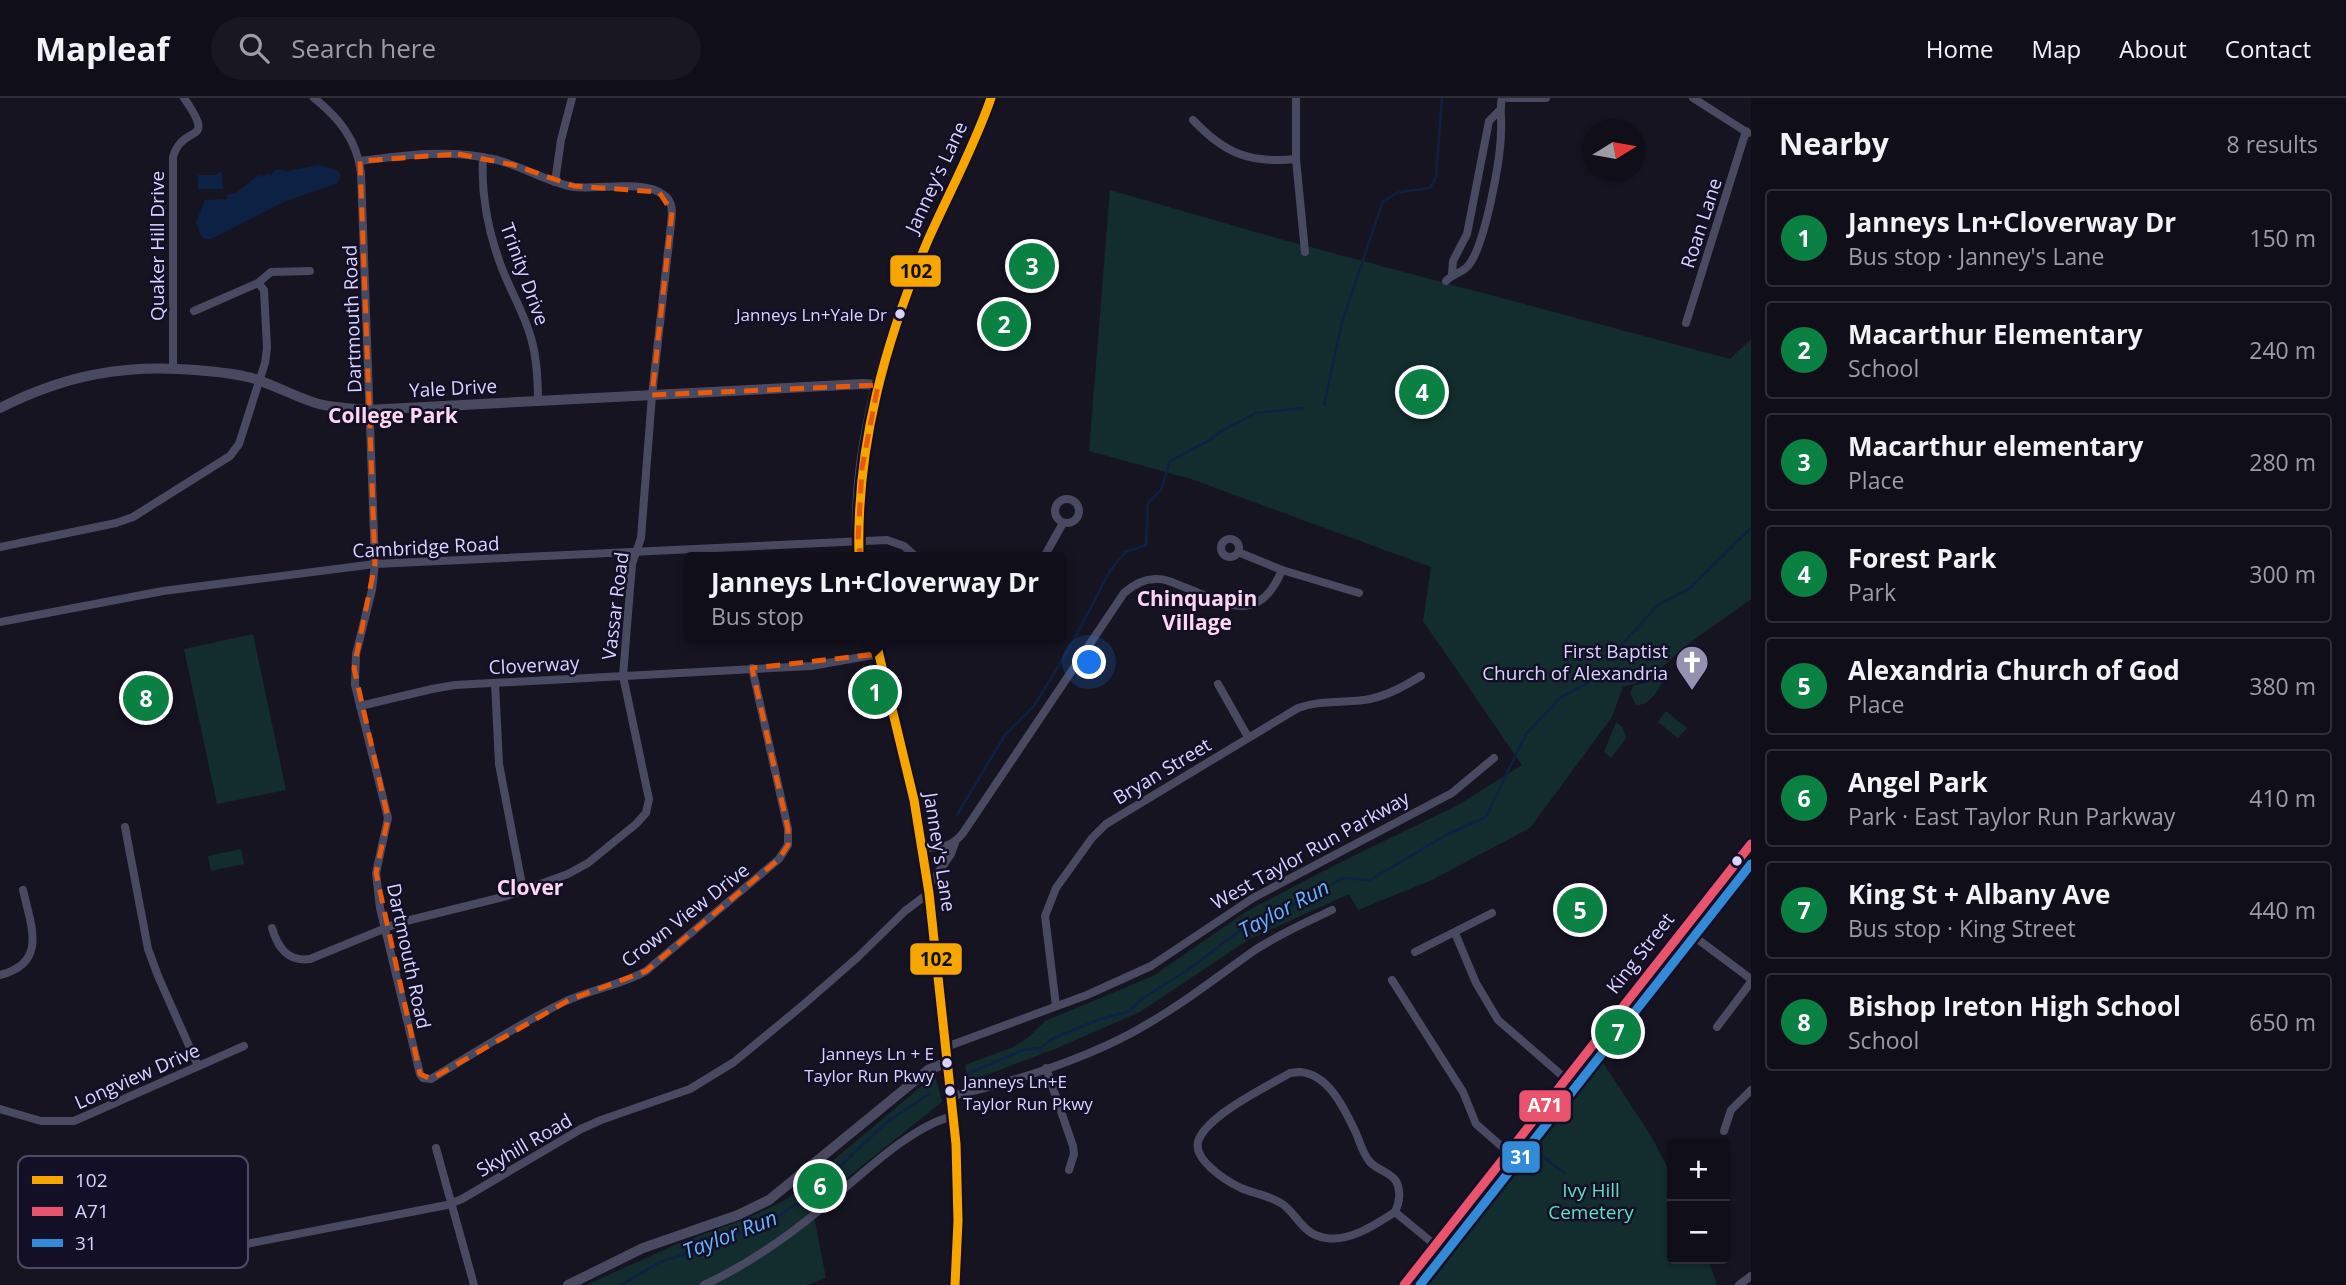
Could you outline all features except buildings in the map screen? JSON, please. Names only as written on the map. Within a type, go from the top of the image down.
[{"type":"main road","name":"Janney's Lane","points":[[859,552],[858,498],[862,468],[878,385],[895,324],[914,272],[968,158],[991,98]]},
{"type":"main road","name":"Janney's Lane","points":[[876,643],[923,848],[954,1116],[958,1209],[955,1285]]},
{"type":"main road","name":"King Street","points":[[1404,1285],[1751,844]]},
{"type":"street","name":"Quaker Hill Drive","points":[[173,368],[173,157],[181,142],[197,133],[199,128],[199,122],[184,98]]},
{"type":"street","name":"Dartmouth Road","points":[[314,98],[347,130],[360,161],[375,564],[372,590],[354,668],[360,706],[388,818],[376,873],[386,929],[420,1074],[423,1078],[432,1079]]},
{"type":"street","points":[[360,161],[418,154],[458,154],[483,157],[523,168],[555,182],[561,140],[572,98]]},
{"type":"street","points":[[1296,98],[1296,159],[1305,252]]},
{"type":"street","points":[[1499,111],[1489,121],[1467,234],[1460,253],[1453,261],[1449,278],[1466,269],[1475,255],[1481,237],[1500,146],[1502,128],[1499,111],[1502,98]]},
{"type":"street","points":[[1508,98],[1546,98]]},
{"type":"street","points":[[1693,98],[1749,133]]},
{"type":"street","points":[[1193,120],[1226,148],[1244,157],[1264,161],[1296,159]]},
{"type":"street","name":"Roan Lane","points":[[1686,323],[1749,133]]},
{"type":"street","name":"Trinity Drive","points":[[483,157],[482,183],[487,216],[499,262],[531,339],[536,364],[538,402]]},
{"type":"street","name":"Vassar Road","points":[[272,928],[282,951],[296,960],[310,959],[418,918],[461,909],[568,874],[588,863],[646,813],[649,792],[623,676],[632,564],[641,538],[652,395],[672,208],[666,197],[651,189],[580,187],[555,182]]},
{"type":"street","points":[[194,311],[258,283],[275,271],[310,271]]},
{"type":"street","points":[[0,547],[133,516],[212,470],[230,456],[239,444],[260,381],[267,348],[264,290],[258,283]]},
{"type":"street","name":"Yale Drive","points":[[0,408],[47,387],[101,372],[153,367],[213,371],[260,381],[320,404],[371,410],[878,385]]},
{"type":"street","points":[[1047,552],[1063,523]]},
{"type":"street","name":"Cambridge Road","points":[[0,622],[140,594],[375,564],[858,541],[895,542],[909,552]]},
{"type":"street","points":[[1238,551],[1282,570],[1359,593]]},
{"type":"street","name":"Skyhill Road","points":[[248,1244],[451,1204],[582,1129],[690,1089],[734,1062],[821,989],[928,890],[955,843],[1124,593],[1133,585],[1158,579],[1229,605],[1246,605],[1258,603],[1267,597],[1275,587],[1282,570]]},
{"type":"street","name":"Cloverway","points":[[360,706],[432,688],[811,666],[879,654]]},
{"type":"street","name":"Crown View Drive","points":[[432,1079],[530,1020],[569,1000],[629,980],[646,971],[779,859],[788,845],[788,829],[752,668]]},
{"type":"street","name":"Bryan Street","points":[[1056,1006],[1045,916],[1056,888],[1099,829],[1248,737],[1308,705],[1366,700],[1400,688],[1421,676]]},
{"type":"street","points":[[495,683],[499,764],[523,890]]},
{"type":"street","points":[[1218,684],[1248,737]]},
{"type":"street","name":"West Taylor Run Parkway","points":[[946,1048],[1087,995],[1151,966],[1253,898],[1452,793],[1494,758]]},
{"type":"street","points":[[125,827],[148,949],[198,1066]]},
{"type":"street","points":[[923,848],[939,848],[955,843]]},
{"type":"street","points":[[0,975],[20,968],[32,951],[32,927],[23,890]]},
{"type":"street","points":[[952,1096],[1012,1080],[1113,1042],[1227,972],[1253,951],[1332,910]]},
{"type":"street","points":[[1415,952],[1493,913]]},
{"type":"street","points":[[1684,929],[1751,981],[1717,1027]]},
{"type":"street","points":[[1455,933],[1476,983],[1498,1020],[1566,1079]]},
{"type":"street","points":[[1392,980],[1463,1092],[1476,1124],[1508,1152]]},
{"type":"street","name":"Longview Drive","points":[[0,1109],[41,1121],[75,1121],[244,1046]]},
{"type":"street","points":[[568,1285],[643,1248],[730,1218],[769,1200],[928,1070],[948,1062]]},
{"type":"street","points":[[1046,1068],[1073,1146],[1074,1154],[1069,1170]]},
{"type":"street","points":[[1308,1072],[1324,1083],[1342,1106],[1369,1162],[1396,1181],[1400,1198],[1395,1212],[1348,1237],[1326,1238],[1313,1234],[1304,1228],[1286,1207],[1240,1187],[1204,1162],[1198,1148],[1199,1139],[1230,1108],[1290,1073],[1308,1072]]},
{"type":"street","points":[[1724,1131],[1731,1110],[1751,1090]]},
{"type":"street","points":[[704,1285],[757,1256],[803,1223],[925,1126],[937,1119],[954,1116]]},
{"type":"street","points":[[436,1148],[474,1285]]},
{"type":"street","points":[[1395,1212],[1435,1245]]},
{"type":"street","points":[[1739,1285],[1751,1276]]},
{"type":"highlighted area","points":[[458,154],[514,165],[574,186],[659,192],[672,212],[652,395],[878,385],[862,468],[858,541],[879,654],[752,668],[788,829],[788,845],[779,859],[646,971],[569,1000],[431,1079],[420,1074],[376,873],[388,818],[354,668],[375,564],[360,161]]},
{"type":"green space","points":[[1110,190],[1280,239],[1730,359],[1751,339],[1751,599],[1691,642],[1647,680],[1623,687],[1612,717],[1530,828],[1432,880],[1358,910],[1349,894],[1248,940],[1140,1012],[1055,1049],[968,1082],[965,1065],[1013,1047],[1029,1037],[1045,1021],[1153,976],[1247,911],[1458,805],[1522,765],[1423,621],[1431,567],[1191,479],[1089,451]]},
{"type":"green space","points":[[253,634],[286,790],[217,804],[184,649]]},
{"type":"green space","points":[[1658,672],[1665,678],[1657,692],[1646,703],[1636,705],[1630,693],[1633,686],[1650,681]]},
{"type":"green space","points":[[1666,711],[1687,728],[1678,738],[1658,722]]},
{"type":"green space","points":[[1616,722],[1623,728],[1626,738],[1611,758],[1604,752]]},
{"type":"green space","points":[[241,849],[244,864],[211,871],[208,856]]},
{"type":"green space","name":"Ivy Hill Cemetery","points":[[1600,1058],[1650,1134],[1667,1166],[1667,1264],[1710,1264],[1717,1285],[1423,1285]]},
{"type":"green space","points":[[936,1078],[942,1102],[812,1206],[826,1278],[807,1285],[586,1285],[677,1244],[748,1218],[787,1199],[930,1079]]},
{"type":"water","points":[[318,165],[335,169],[341,174],[338,183],[286,201],[211,239],[205,239],[200,234],[196,222],[205,200],[227,199],[227,195],[237,192],[260,174],[261,177],[267,173],[271,175],[276,169],[288,171]]},
{"type":"water","points":[[222,172],[223,189],[198,189],[198,175],[216,175]]},
{"type":"waterway","points":[[1324,405],[1342,322],[1383,201],[1399,192],[1430,188],[1436,177],[1442,98]]},
{"type":"waterway","points":[[957,815],[1005,735],[1034,706],[1070,647],[1110,571],[1125,552],[1146,545],[1148,503],[1161,490],[1170,461],[1256,413],[1303,408]]},
{"type":"waterway","name":"Taylor Run","points":[[1610,657],[1659,604],[1689,589],[1751,528]]},
{"type":"waterway","name":"Taylor Run","points":[[969,1073],[1023,1050],[1040,1048],[1052,1039],[1095,1021],[1129,1011],[1143,998],[1188,970],[1242,929],[1343,878],[1370,880],[1446,835],[1486,817],[1526,734],[1561,697],[1588,683]]},
{"type":"waterway","name":"Taylor Run","points":[[621,1285],[660,1262],[683,1255],[707,1239],[734,1235],[766,1225],[802,1202],[887,1122],[929,1094]]},
{"type":"waterway","points":[[1533,1149],[1566,1174]]},
{"type":"transit line","name":"102","points":[[859,552],[862,475],[886,356],[928,240],[991,98]]},
{"type":"transit line","name":"102","points":[[876,643],[914,800],[929,893],[956,1144],[958,1221],[955,1285]]},
{"type":"transit line","name":"A71","points":[[1404,1285],[1751,844]]},
{"type":"transit line","name":"31","points":[[1420,1285],[1751,864]]},
{"type":"place","name":"Macarthur elementary","points":[[1032,266]]},
{"type":"place","name":"Janneys Ln+Yale Dr","points":[[900,314]]},
{"type":"place","name":"Macarthur Elementary","points":[[1004,324]]},
{"type":"place","name":"Forest Park","points":[[1422,392]]},
{"type":"place","name":"Janneys Ln+Cloverway Dr","points":[[875,692]]},
{"type":"place","name":"First Baptist Church of Alexandria","points":[[1692,692]]},
{"type":"place","name":"Bishop Ireton High School","points":[[146,698]]},
{"type":"place","name":"Alexandria Church of God","points":[[1580,910]]},
{"type":"place","name":"King St + Albany Ave","points":[[1618,1032]]},
{"type":"place","name":"Janneys Ln + E Taylor Run Pkwy","points":[[947,1063]]},
{"type":"place","name":"Janneys Ln+E Taylor Run Pkwy","points":[[950,1091]]},
{"type":"place","name":"Angel Park","points":[[820,1186]]},
{"type":"district","name":"College Park","points":[[393,416]]},
{"type":"district","name":"Chinquapin Village","points":[[1197,611]]},
{"type":"district","name":"Clover","points":[[530,888]]}]
